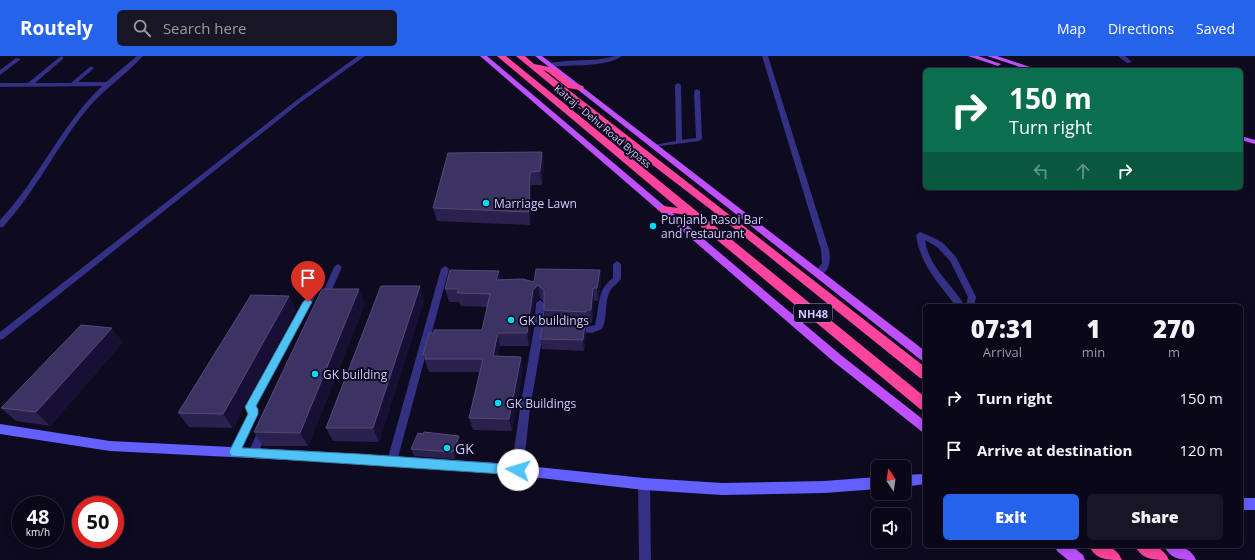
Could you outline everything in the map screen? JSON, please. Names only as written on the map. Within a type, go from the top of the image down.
[{"type":"highway","name":"Katraj - Dehu Road Bypass","points":[[501,56],[690,212]]},
{"type":"highway","name":"NH48","points":[[520,56],[593,115],[714,207],[923,372]]},
{"type":"highway","points":[[531,65],[551,70],[571,86],[580,88]]},
{"type":"highway","points":[[663,209],[690,212]]},
{"type":"highway","name":"NH48","points":[[690,212],[923,403]]},
{"type":"highway","points":[[1099,548],[1114,560]]},
{"type":"highway","points":[[1146,548],[1161,560]]},
{"type":"main road","points":[[483,56],[838,359],[923,426]]},
{"type":"main road","points":[[538,56],[819,273],[923,355]]},
{"type":"main road","points":[[971,56],[1010,68]]},
{"type":"main road","points":[[990,56],[1029,68]]},
{"type":"main road","points":[[1243,133],[1255,136]]},
{"type":"main road","points":[[1243,139],[1255,142]]},
{"type":"main road","points":[[0,429],[110,446],[392,461],[518,470],[644,484],[722,489],[824,487],[871,484]]},
{"type":"main road","points":[[911,480],[923,479]]},
{"type":"main road","points":[[1243,504],[1255,504]]},
{"type":"main road","points":[[1064,548],[1078,560]]},
{"type":"main road","points":[[1174,548],[1189,560]]},
{"type":"street","points":[[0,225],[22,200],[74,121],[96,93],[140,56]]},
{"type":"street","points":[[0,337],[299,101],[362,56]]},
{"type":"street","points":[[549,65],[564,62],[599,62],[619,56]]},
{"type":"street","points":[[765,56],[825,250],[827,262],[824,269],[819,273]]},
{"type":"street","points":[[1121,56],[1129,62]]},
{"type":"street","points":[[29,85],[61,58]]},
{"type":"street","points":[[0,73],[18,59]]},
{"type":"street","points":[[73,84],[91,68]]},
{"type":"street","points":[[0,85],[107,84]]},
{"type":"street","points":[[678,85],[679,141]]},
{"type":"street","points":[[655,146],[699,139],[697,91]]},
{"type":"street","points":[[960,304],[929,264],[920,247],[920,235],[931,238],[942,245],[952,255],[972,297],[970,304]]},
{"type":"street","points":[[561,329],[592,330],[599,327],[603,312],[605,291],[608,286],[617,279],[617,264]]},
{"type":"street","points":[[318,311],[338,267]]},
{"type":"street","points":[[392,461],[445,269]]},
{"type":"street","points":[[234,452],[253,414],[253,409],[250,407],[322,276]]},
{"type":"street","points":[[518,470],[525,409],[542,328],[540,303]]},
{"type":"street","points":[[253,453],[269,420]]},
{"type":"street","points":[[644,484],[645,560]]},
{"type":"building","name":"Marriage Lawn","points":[[542,152],[540,171],[530,172],[529,212],[433,208],[448,153]]},
{"type":"building","points":[[536,269],[600,270],[597,288],[593,288],[591,310],[586,310],[586,312],[544,310],[544,290],[538,285],[533,290],[527,333],[498,333],[493,356],[521,357],[509,419],[469,418],[483,359],[425,359],[426,355],[423,355],[429,333],[434,333],[434,330],[482,330],[490,294],[457,293],[459,289],[445,289],[450,270],[499,271],[496,280],[523,279],[534,282]]},
{"type":"building","name":"GK building","points":[[381,286],[420,286],[373,428],[326,428]]},
{"type":"building","name":"GK building","points":[[322,289],[359,289],[300,433],[254,432]]},
{"type":"building","points":[[251,295],[289,296],[223,414],[178,413]]},
{"type":"building","points":[[543,323],[585,324],[583,340],[540,339]]},
{"type":"building","points":[[81,325],[112,328],[36,412],[1,408]]},
{"type":"building","points":[[424,432],[459,436],[453,452],[411,449],[418,433],[423,434]]},
{"type":"place","name":"Marriage Lawn","points":[[486,203]]},
{"type":"place","name":"Punjanb Rasoi Bar and restaurant","points":[[653,226]]},
{"type":"place","name":"GK buildings","points":[[511,320]]},
{"type":"place","name":"GK building","points":[[315,374]]},
{"type":"place","name":"GK Buildings","points":[[498,403]]},
{"type":"place","name":"GK","points":[[447,448]]},
{"type":"route","points":[[308,302],[250,407],[253,409],[253,414],[248,427],[234,452],[360,458],[518,470]]}]
